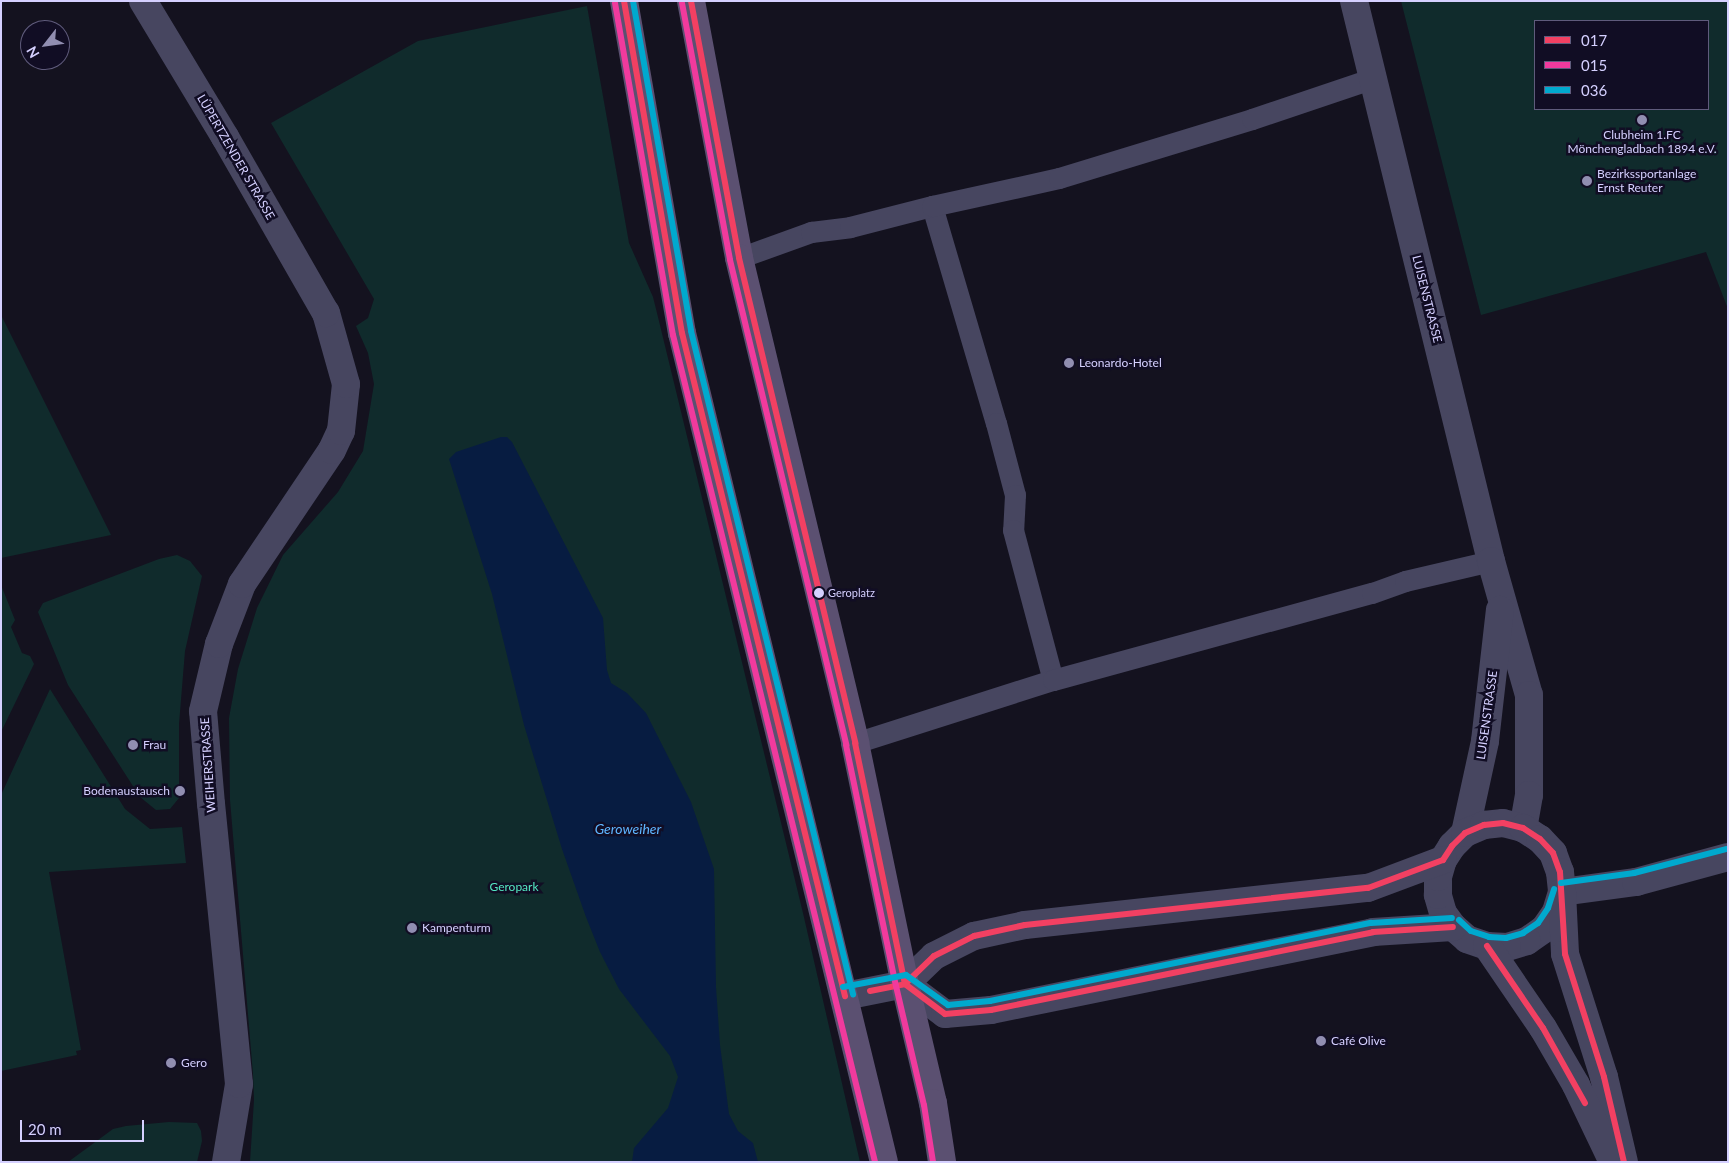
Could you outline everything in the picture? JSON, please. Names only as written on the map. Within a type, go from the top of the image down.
[{"type":"main road","points":[[624,1],[682,333],[884,1162]]},
{"type":"main road","points":[[691,1],[738,258],[855,742],[905,984],[932,1103],[942,1162]]},
{"type":"street","name":"LÜPERTZENDER STRASSE","points":[[143,1],[225,137],[326,314]]},
{"type":"street","name":"LUISENSTRASSE","points":[[1354,1],[1371,79],[1491,561],[1529,695],[1529,794],[1523,828]]},
{"type":"street","name":"WEIHERSTRASSE","points":[[226,1162],[239,1084],[210,804],[204,711],[219,644],[242,584],[332,450],[342,431],[346,384],[326,314]]},
{"type":"street","name":"LUISENSTRASSE","points":[[1465,833],[1485,741],[1502,596]]},
{"type":"street","points":[[1562,892],[1556,912],[1544,929],[1532,937],[1507,947],[1487,946],[1467,939],[1453,927],[1443,913],[1438,896],[1438,878],[1443,860],[1452,846],[1465,833],[1484,825],[1503,823],[1523,828],[1540,839],[1553,853],[1560,872],[1562,892],[1565,954],[1604,1077],[1624,1162]]},
{"type":"street","points":[[1562,892],[1636,882],[1728,857]]},
{"type":"street","points":[[844,996],[905,984],[934,956],[974,936],[1025,925],[1368,888],[1443,860]]},
{"type":"street","points":[[905,984],[945,1014],[991,1010],[1373,932],[1453,927]]},
{"type":"street","points":[[1487,946],[1543,1028],[1576,1085],[1613,1162]]},
{"type":"lane","points":[[738,258],[811,232],[850,227],[932,206],[1059,178],[1371,79]]},
{"type":"lane","points":[[932,206],[1013,486],[1015,495],[1013,530],[1053,680]]},
{"type":"lane","points":[[855,742],[1053,680],[1372,592],[1404,580],[1491,561]]},
{"type":"green space","name":"Bezirkssportanlage Ernst Reuter","points":[[1401,1],[1728,1],[1728,309],[1706,252],[1481,315]]},
{"type":"green space","name":"Geropark","points":[[587,6],[629,243],[653,297],[803,913],[860,1162],[250,1162],[254,1100],[253,1074],[230,800],[229,718],[238,669],[257,608],[283,555],[338,492],[363,451],[374,384],[368,353],[356,326],[368,318],[374,299],[271,123],[418,41]]},
{"type":"green space","points":[[1,315],[111,535],[1,558]]},
{"type":"green space","points":[[177,555],[190,561],[202,576],[185,651],[179,724],[179,798],[170,809],[156,810],[140,797],[68,685],[38,612],[43,603],[159,559]]},
{"type":"green space","points":[[1,585],[15,620],[11,627],[22,653],[30,656],[34,664],[1,732]]},
{"type":"green space","points":[[50,689],[125,809],[150,829],[182,827],[186,863],[49,872],[81,1050],[76,1051],[77,1055],[1,1071],[1,795]]},
{"type":"green space","points":[[169,1122],[197,1123],[201,1131],[202,1141],[197,1162],[68,1162],[113,1129]]},
{"type":"water","name":"Geroweiher","points":[[501,437],[507,437],[512,442],[603,618],[607,670],[611,683],[627,693],[646,713],[691,802],[714,869],[716,987],[720,1045],[729,1114],[738,1131],[753,1143],[758,1162],[632,1162],[634,1148],[668,1108],[678,1077],[670,1056],[619,989],[600,952],[586,917],[562,849],[524,725],[492,594],[449,459],[456,452]]},
{"type":"transit line","name":"017","points":[[624,1],[682,333],[845,996]]},
{"type":"transit line","name":"036","points":[[633,1],[691,331],[853,994]]},
{"type":"transit line","name":"017","points":[[691,1],[739,258],[855,743],[905,984],[945,1014],[991,1010],[1373,932],[1453,927]]},
{"type":"transit line","name":"015","points":[[615,3],[673,335],[875,1162]]},
{"type":"transit line","name":"015","points":[[682,3],[730,260],[846,745],[896,986],[924,1105],[933,1162]]},
{"type":"transit line","name":"017","points":[[1443,860],[1452,846],[1465,833],[1484,825],[1503,823],[1523,828],[1540,839],[1553,853],[1560,872],[1565,954],[1604,1077],[1624,1162]]},
{"type":"transit line","name":"036","points":[[1561,883],[1634,873],[1726,849]]},
{"type":"transit line","name":"017","points":[[870,991],[905,984],[934,956],[974,936],[1025,925],[1368,888],[1443,860]]},
{"type":"transit line","name":"036","points":[[1459,920],[1471,931],[1489,937],[1506,938],[1523,933],[1538,923],[1548,908],[1554,889]]},
{"type":"transit line","name":"036","points":[[843,987],[906,975],[948,1005],[990,1001],[1371,923],[1452,918]]},
{"type":"transit line","name":"017","points":[[1487,946],[1543,1028],[1585,1103]]},
{"type":"place","name":"Clubheim 1.FC Mönchengladbach 1894 e.V.","points":[[1642,120]]},
{"type":"place","name":"Bezirkssportanlage Ernst Reuter","points":[[1587,181]]},
{"type":"place","name":"Leonardo-Hotel","points":[[1069,363]]},
{"type":"place","name":"Geroplatz","points":[[819,593]]},
{"type":"place","name":"Frau","points":[[133,745]]},
{"type":"place","name":"Bodenaustausch","points":[[180,791]]},
{"type":"place","name":"Kampenturm","points":[[412,928]]},
{"type":"place","name":"Café Olive","points":[[1321,1041]]},
{"type":"place","name":"Gero","points":[[171,1063]]}]
